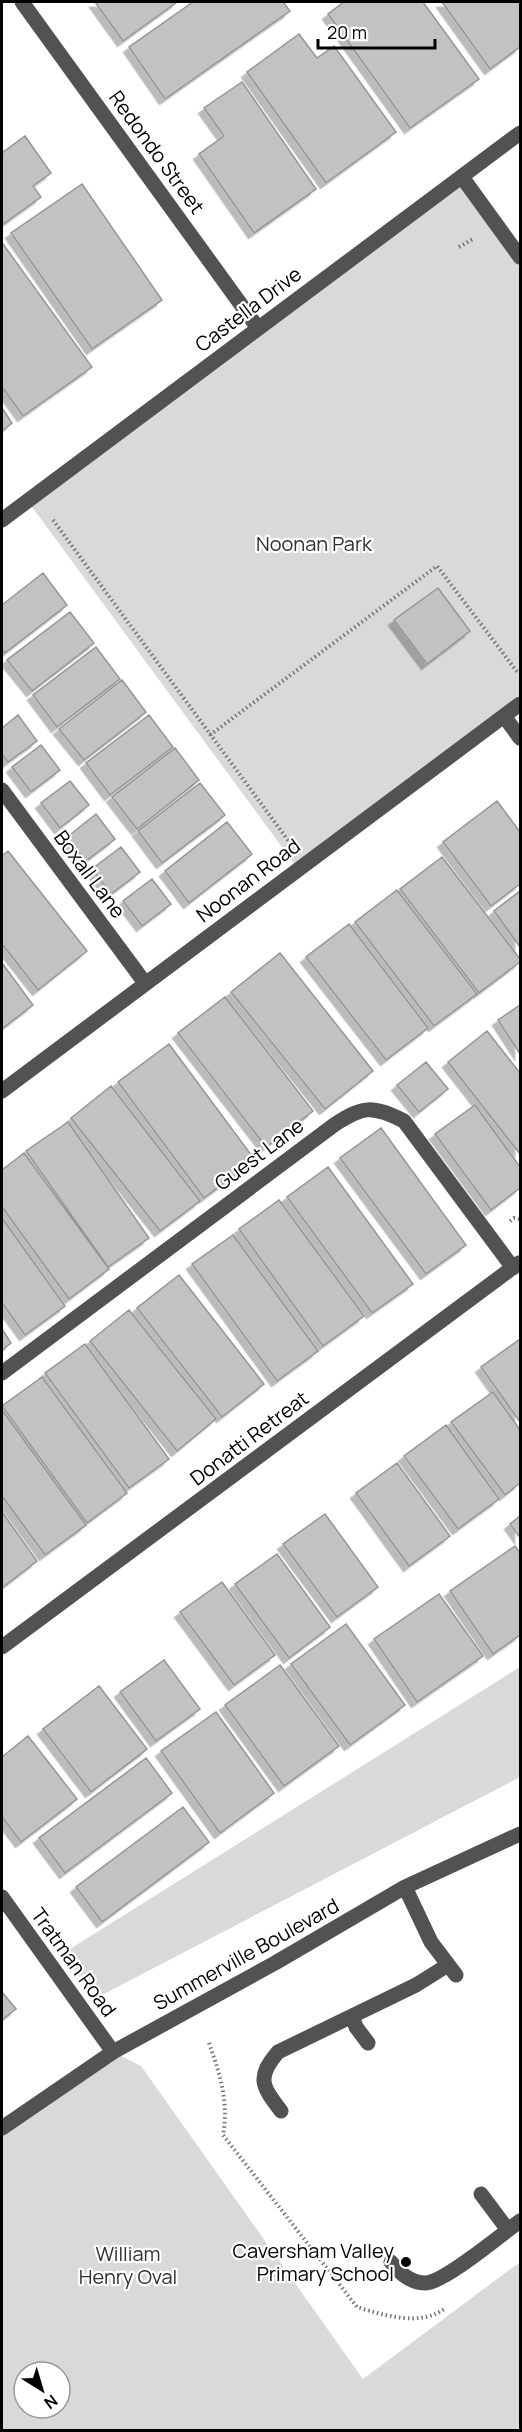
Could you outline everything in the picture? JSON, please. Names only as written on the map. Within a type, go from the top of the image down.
[{"type":"street","name":"Redondo Street","points":[[22,2],[258,328]]},
{"type":"street","name":"Castella Drive","points":[[2,520],[520,133]]},
{"type":"street","points":[[462,177],[520,257]]},
{"type":"street","name":"Noonan Road","points":[[2,1090],[520,704]]},
{"type":"street","points":[[504,716],[520,738]]},
{"type":"street","name":"Boxall Lane","points":[[2,790],[145,983]]},
{"type":"street","name":"Guest Lane","points":[[2,1373],[354,1111],[381,1109],[404,1121],[517,1265]]},
{"type":"street","name":"Donatti Retreat","points":[[2,1647],[517,1265]]},
{"type":"street","name":"Summerville Boulevard","points":[[2,2128],[113,2052],[275,1963],[405,1887],[520,1834]]},
{"type":"street","points":[[281,2111],[266,2091],[262,2079],[267,2065],[278,2052],[452,1970],[431,1942],[405,1887]]},
{"type":"street","name":"Tratman Road","points":[[2,1897],[113,2052]]},
{"type":"street","points":[[352,2016],[356,2027],[368,2043]]},
{"type":"street","points":[[481,2194],[507,2230]]},
{"type":"street","points":[[391,2262],[399,2272],[412,2281],[428,2283],[444,2276],[520,2221]]},
{"type":"path","points":[[53,520],[290,844]]},
{"type":"path","points":[[210,735],[437,566],[518,673]]},
{"type":"path","points":[[209,2043],[222,2081],[227,2114],[223,2135],[357,2307],[388,2317],[434,2317],[453,2302]]},
{"type":"green space","name":"Noonan Park","points":[[462,177],[520,257],[520,704],[298,869],[27,500]]},
{"type":"green space","points":[[520,1667],[520,1777],[102,1995],[85,1984],[62,1954]]},
{"type":"green space","name":"William Henry Oval","points":[[113,2052],[141,2066],[363,2379],[520,2262],[520,2430],[2,2430],[2,2128]]},
{"type":"building","points":[[95,2],[177,2],[123,41]]},
{"type":"building","points":[[193,2],[283,2],[290,11],[165,99],[129,47]]},
{"type":"building","points":[[344,2],[423,2],[479,79],[410,128],[328,14]]},
{"type":"building","points":[[442,2],[520,2],[520,47],[490,69]]},
{"type":"building","points":[[299,34],[317,58],[334,46],[396,132],[326,183],[247,72]]},
{"type":"building","points":[[242,82],[316,189],[254,233],[199,154],[224,136],[204,108]]},
{"type":"building","points":[[25,136],[51,173],[33,186],[41,197],[2,225],[2,153]]},
{"type":"building","points":[[82,184],[162,300],[92,349],[11,233]]},
{"type":"building","points":[[3,244],[92,367],[23,416],[2,387]]},
{"type":"building","points":[[2,408],[12,423],[2,431]]},
{"type":"building","points":[[43,573],[67,605],[5,653],[2,649],[2,605]]},
{"type":"building","points":[[438,588],[470,631],[427,664],[394,620]]},
{"type":"building","points":[[70,612],[94,643],[32,691],[7,660]]},
{"type":"building","points":[[96,647],[120,679],[57,727],[33,695]]},
{"type":"building","points":[[122,680],[146,712],[84,760],[59,729]]},
{"type":"building","points":[[18,715],[37,741],[8,762],[2,754],[2,728]]},
{"type":"building","points":[[149,715],[173,747],[110,795],[86,763]]},
{"type":"building","points":[[41,745],[60,770],[31,792],[12,767]]},
{"type":"building","points":[[175,748],[199,780],[137,829],[112,797]]},
{"type":"building","points":[[70,781],[89,805],[60,828],[41,803]]},
{"type":"building","points":[[200,783],[225,815],[162,863],[138,831]]},
{"type":"building","points":[[497,801],[520,832],[520,884],[491,906],[443,842]]},
{"type":"building","points":[[96,814],[115,839],[86,861],[67,837]]},
{"type":"building","points":[[227,822],[252,854],[189,903],[165,871]]},
{"type":"building","points":[[121,847],[140,872],[111,894],[92,869]]},
{"type":"building","points":[[8,851],[87,951],[38,990],[2,944],[2,856]]},
{"type":"building","points":[[442,857],[520,959],[520,962],[479,993],[400,889]]},
{"type":"building","points":[[152,879],[171,904],[142,926],[123,901]]},
{"type":"building","points":[[397,890],[477,994],[434,1026],[355,922]]},
{"type":"building","points":[[520,891],[520,947],[494,911]]},
{"type":"building","points":[[349,924],[428,1028],[386,1060],[306,957]]},
{"type":"building","points":[[280,953],[373,1071],[325,1109],[231,992]]},
{"type":"building","points":[[2,963],[33,1005],[3,1028],[2,1026]]},
{"type":"building","points":[[225,997],[313,1111],[266,1147],[178,1033]]},
{"type":"building","points":[[520,1005],[520,1054],[498,1020]]},
{"type":"building","points":[[487,1031],[520,1073],[520,1154],[448,1062]]},
{"type":"building","points":[[169,1044],[255,1160],[204,1198],[118,1082]]},
{"type":"building","points":[[426,1062],[448,1089],[419,1112],[397,1085]]},
{"type":"building","points":[[111,1086],[200,1201],[160,1231],[71,1118]]},
{"type":"building","points":[[475,1105],[520,1167],[520,1188],[491,1210],[435,1134]]},
{"type":"building","points":[[68,1122],[149,1238],[108,1267],[26,1151]]},
{"type":"building","points":[[381,1128],[466,1245],[426,1274],[340,1158]]},
{"type":"building","points":[[24,1153],[109,1269],[69,1299],[2,1207],[2,1170]]},
{"type":"building","points":[[328,1167],[413,1284],[372,1313],[287,1197]]},
{"type":"building","points":[[279,1200],[364,1316],[323,1346],[239,1229]]},
{"type":"building","points":[[2,1218],[65,1306],[25,1335],[2,1303]]},
{"type":"building","points":[[233,1235],[318,1351],[277,1381],[192,1264]]},
{"type":"building","points":[[179,1275],[264,1384],[222,1417],[137,1308]]},
{"type":"building","points":[[129,1310],[216,1419],[177,1451],[90,1341]]},
{"type":"building","points":[[2,1329],[11,1343],[2,1350]]},
{"type":"building","points":[[520,1339],[520,1422],[481,1367]]},
{"type":"building","points":[[85,1344],[169,1459],[129,1488],[45,1373]]},
{"type":"building","points":[[42,1377],[127,1493],[87,1523],[2,1406]]},
{"type":"building","points":[[493,1392],[520,1430],[520,1483],[505,1495],[451,1422]]},
{"type":"building","points":[[2,1410],[86,1525],[45,1555],[2,1496]]},
{"type":"building","points":[[446,1425],[499,1499],[458,1529],[404,1456]]},
{"type":"building","points":[[397,1463],[450,1536],[409,1566],[356,1493]]},
{"type":"building","points":[[2,1512],[37,1561],[2,1588]]},
{"type":"building","points":[[325,1514],[378,1587],[337,1617],[283,1544]]},
{"type":"building","points":[[520,1516],[520,1538],[510,1524]]},
{"type":"building","points":[[515,1546],[520,1553],[520,1635],[493,1654],[450,1591]]},
{"type":"building","points":[[277,1554],[330,1627],[289,1658],[235,1584]]},
{"type":"building","points":[[222,1582],[275,1655],[234,1685],[180,1612]]},
{"type":"building","points":[[439,1594],[483,1656],[417,1702],[374,1639]]},
{"type":"building","points":[[346,1624],[405,1705],[350,1745],[291,1664]]},
{"type":"building","points":[[164,1660],[200,1709],[156,1741],[120,1692]]},
{"type":"building","points":[[280,1665],[339,1746],[284,1786],[225,1705]]},
{"type":"building","points":[[99,1686],[147,1749],[91,1792],[43,1729]]},
{"type":"building","points":[[216,1712],[274,1793],[220,1833],[161,1751]]},
{"type":"building","points":[[28,1736],[77,1799],[21,1842],[2,1817],[2,1757]]},
{"type":"building","points":[[146,1758],[172,1793],[65,1873],[39,1838]]},
{"type":"building","points":[[183,1807],[209,1842],[102,1922],[76,1887]]},
{"type":"building","points":[[2,1992],[16,2009],[2,2020]]},
{"type":"place","name":"Caversham Valley Primary School","points":[[406,2262]]}]
